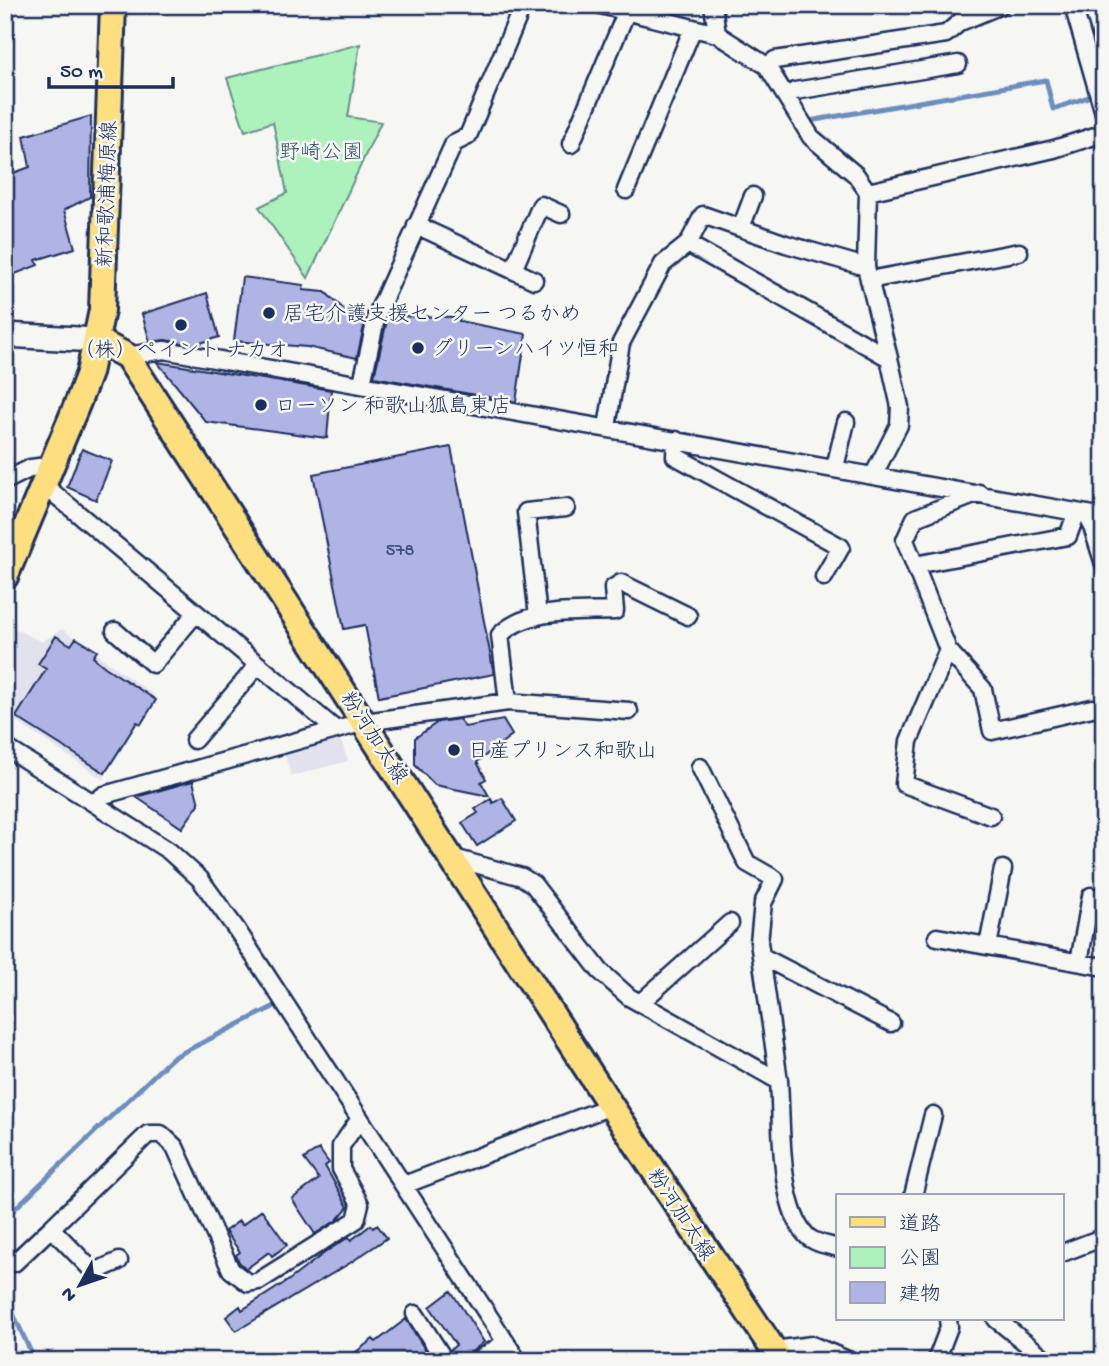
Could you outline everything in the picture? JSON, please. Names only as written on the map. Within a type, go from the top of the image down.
[{"type":"main road","name":"新和歌浦梅原線","points":[[96,340],[102,310],[113,5]]},
{"type":"main road","points":[[5,335],[96,340],[89,373],[50,475],[7,569]]},
{"type":"main road","name":"粉河加太線","points":[[96,340],[127,356],[454,858],[611,1106],[777,1356]]},
{"type":"street","points":[[362,383],[377,314],[454,143],[468,136],[478,116],[523,5]]},
{"type":"street","points":[[601,5],[693,28],[716,29],[770,64],[790,94],[811,137],[856,175],[868,192],[867,274],[900,407],[899,425],[874,474]]},
{"type":"street","points":[[713,5],[716,29]]},
{"type":"street","points":[[770,64],[946,34],[960,22],[1001,5]]},
{"type":"street","points":[[1073,5],[1096,93],[1104,113]]},
{"type":"street","points":[[571,144],[626,13]]},
{"type":"street","points":[[626,190],[693,28]]},
{"type":"street","points":[[790,94],[958,64]]},
{"type":"street","points":[[868,192],[1054,149],[1104,133]]},
{"type":"street","points":[[741,228],[753,196]]},
{"type":"street","points":[[513,270],[541,205],[561,214]]},
{"type":"street","points":[[607,428],[621,343],[663,264],[688,244],[703,215],[867,274],[1019,252]]},
{"type":"street","points":[[416,225],[534,280]]},
{"type":"street","points":[[688,244],[889,358]]},
{"type":"street","points":[[127,356],[163,350],[225,363],[362,383],[1089,514]]},
{"type":"street","points":[[835,467],[846,422]]},
{"type":"street","points":[[676,440],[675,456],[841,547],[824,577]]},
{"type":"street","points":[[5,481],[31,468],[50,475],[196,613],[336,730]]},
{"type":"street","points":[[979,494],[915,518],[905,541],[948,650],[983,689],[992,731],[1092,708]]},
{"type":"street","points":[[538,615],[526,512],[566,508]]},
{"type":"street","points":[[1089,514],[1104,564]]},
{"type":"street","points":[[915,565],[1068,536],[1089,514]]},
{"type":"street","points":[[508,702],[500,635],[508,627],[538,615],[615,611],[613,588],[621,583],[688,616]]},
{"type":"street","points":[[115,631],[153,664],[196,613]]},
{"type":"street","points":[[948,650],[909,741],[904,783],[991,816]]},
{"type":"street","points":[[194,740],[258,664]]},
{"type":"street","points":[[94,803],[104,795],[365,722],[508,702],[629,711]]},
{"type":"street","points":[[5,747],[169,851],[200,879],[237,930],[518,1361]]},
{"type":"street","points":[[700,766],[747,863],[775,879],[764,903],[759,942],[779,1081],[789,1198],[797,1224],[810,1239],[836,1247]]},
{"type":"street","points":[[454,858],[522,877],[533,884],[600,971],[640,1003],[779,1081]]},
{"type":"street","points":[[988,946],[1003,869]]},
{"type":"street","points":[[1079,962],[1091,896]]},
{"type":"street","points":[[640,1003],[730,923]]},
{"type":"street","points":[[937,937],[1104,967]]},
{"type":"street","points":[[761,956],[891,1023]]},
{"type":"street","points":[[404,1185],[611,1106]]},
{"type":"street","points":[[914,1194],[933,1115]]},
{"type":"street","points":[[14,1263],[148,1134],[162,1134],[175,1147],[231,1270],[248,1283],[259,1281],[356,1220],[360,1204],[341,1168],[341,1146],[359,1120]]},
{"type":"street","points":[[51,1228],[94,1272],[119,1261]]},
{"type":"street","points":[[1064,1252],[1104,1237]]},
{"type":"street","points":[[415,1314],[445,1361]]},
{"type":"street","points":[[936,1361],[949,1327],[948,1320]]},
{"type":"street","points":[[997,1320],[1042,1359]]},
{"type":"street","points":[[477,1361],[506,1342]]},
{"type":"street","points":[[777,1356],[812,1345],[850,1361]]},
{"type":"shaded area","points":[[5,624],[42,642],[62,629],[155,696],[103,779],[5,714]]},
{"type":"shaded area","points":[[339,736],[348,761],[291,776],[284,752]]},
{"type":"green space","name":"野崎公園","points":[[360,44],[348,117],[381,122],[308,278],[259,207],[287,193],[273,122],[245,131],[227,78]]},
{"type":"building","points":[[91,116],[90,197],[64,210],[75,248],[36,260],[38,265],[5,278],[5,249],[10,247],[5,230],[5,176],[30,167],[24,136]]},
{"type":"building","points":[[242,277],[304,285],[303,290],[325,292],[349,314],[366,317],[357,358],[307,347],[234,341]]},
{"type":"building","name":"（株）ペイント ナカオ","points":[[207,293],[219,337],[194,345],[165,340],[150,342],[142,314]]},
{"type":"building","points":[[388,316],[460,317],[459,321],[526,334],[516,402],[374,377]]},
{"type":"building","name":"ローソン 和歌山狐島東店","points":[[157,362],[331,390],[327,438],[206,422]]},
{"type":"building","points":[[451,447],[494,674],[379,697],[365,625],[344,629],[313,474]]},
{"type":"building","points":[[82,449],[112,461],[96,500],[67,487]]},
{"type":"building","points":[[56,636],[71,645],[76,638],[97,651],[93,657],[105,667],[156,700],[141,724],[137,722],[105,773],[16,717],[46,669],[38,664]]},
{"type":"building","name":"日産プリンス和歌山","points":[[459,719],[465,727],[503,720],[512,735],[477,762],[486,779],[481,782],[489,796],[435,785],[415,765],[415,738],[438,722]]},
{"type":"building","points":[[193,781],[199,804],[182,828],[136,797]]},
{"type":"building","points":[[502,798],[516,821],[477,846],[462,823],[478,813],[475,809],[491,799],[493,803]]},
{"type":"building","points":[[319,1149],[329,1163],[325,1166],[348,1207],[337,1220],[315,1234],[292,1199],[319,1179],[304,1159]]},
{"type":"building","points":[[262,1210],[287,1245],[272,1256],[269,1252],[246,1269],[236,1255],[240,1252],[225,1231],[239,1221],[242,1225]]},
{"type":"building","points":[[371,1225],[373,1228],[377,1225],[387,1238],[350,1263],[236,1331],[226,1317],[240,1306],[242,1310],[289,1280],[327,1251],[349,1237],[351,1240]]},
{"type":"building","points":[[451,1291],[484,1342],[460,1361],[455,1361],[450,1350],[456,1345],[430,1307]]},
{"type":"building","points":[[406,1319],[432,1361],[344,1361],[373,1339],[376,1342]]},
{"type":"waterway","points":[[637,5],[667,14]]},
{"type":"waterway","points":[[759,52],[782,74],[791,90]]},
{"type":"waterway","points":[[806,116],[809,121],[1046,80],[1053,109],[1097,94]]},
{"type":"waterway","points":[[5,1218],[172,1058],[273,1007]]},
{"type":"waterway","points":[[5,1296],[35,1361]]},
{"type":"place","name":"居宅介護支援センター つるかめ","points":[[269,313]]},
{"type":"place","name":"（株）ペイント ナカオ","points":[[181,325]]},
{"type":"place","name":"グリーンハイツ恒和","points":[[418,348]]},
{"type":"place","name":"ローソン 和歌山狐島東店","points":[[261,405]]},
{"type":"place","name":"日産プリンス和歌山","points":[[454,750]]}]
